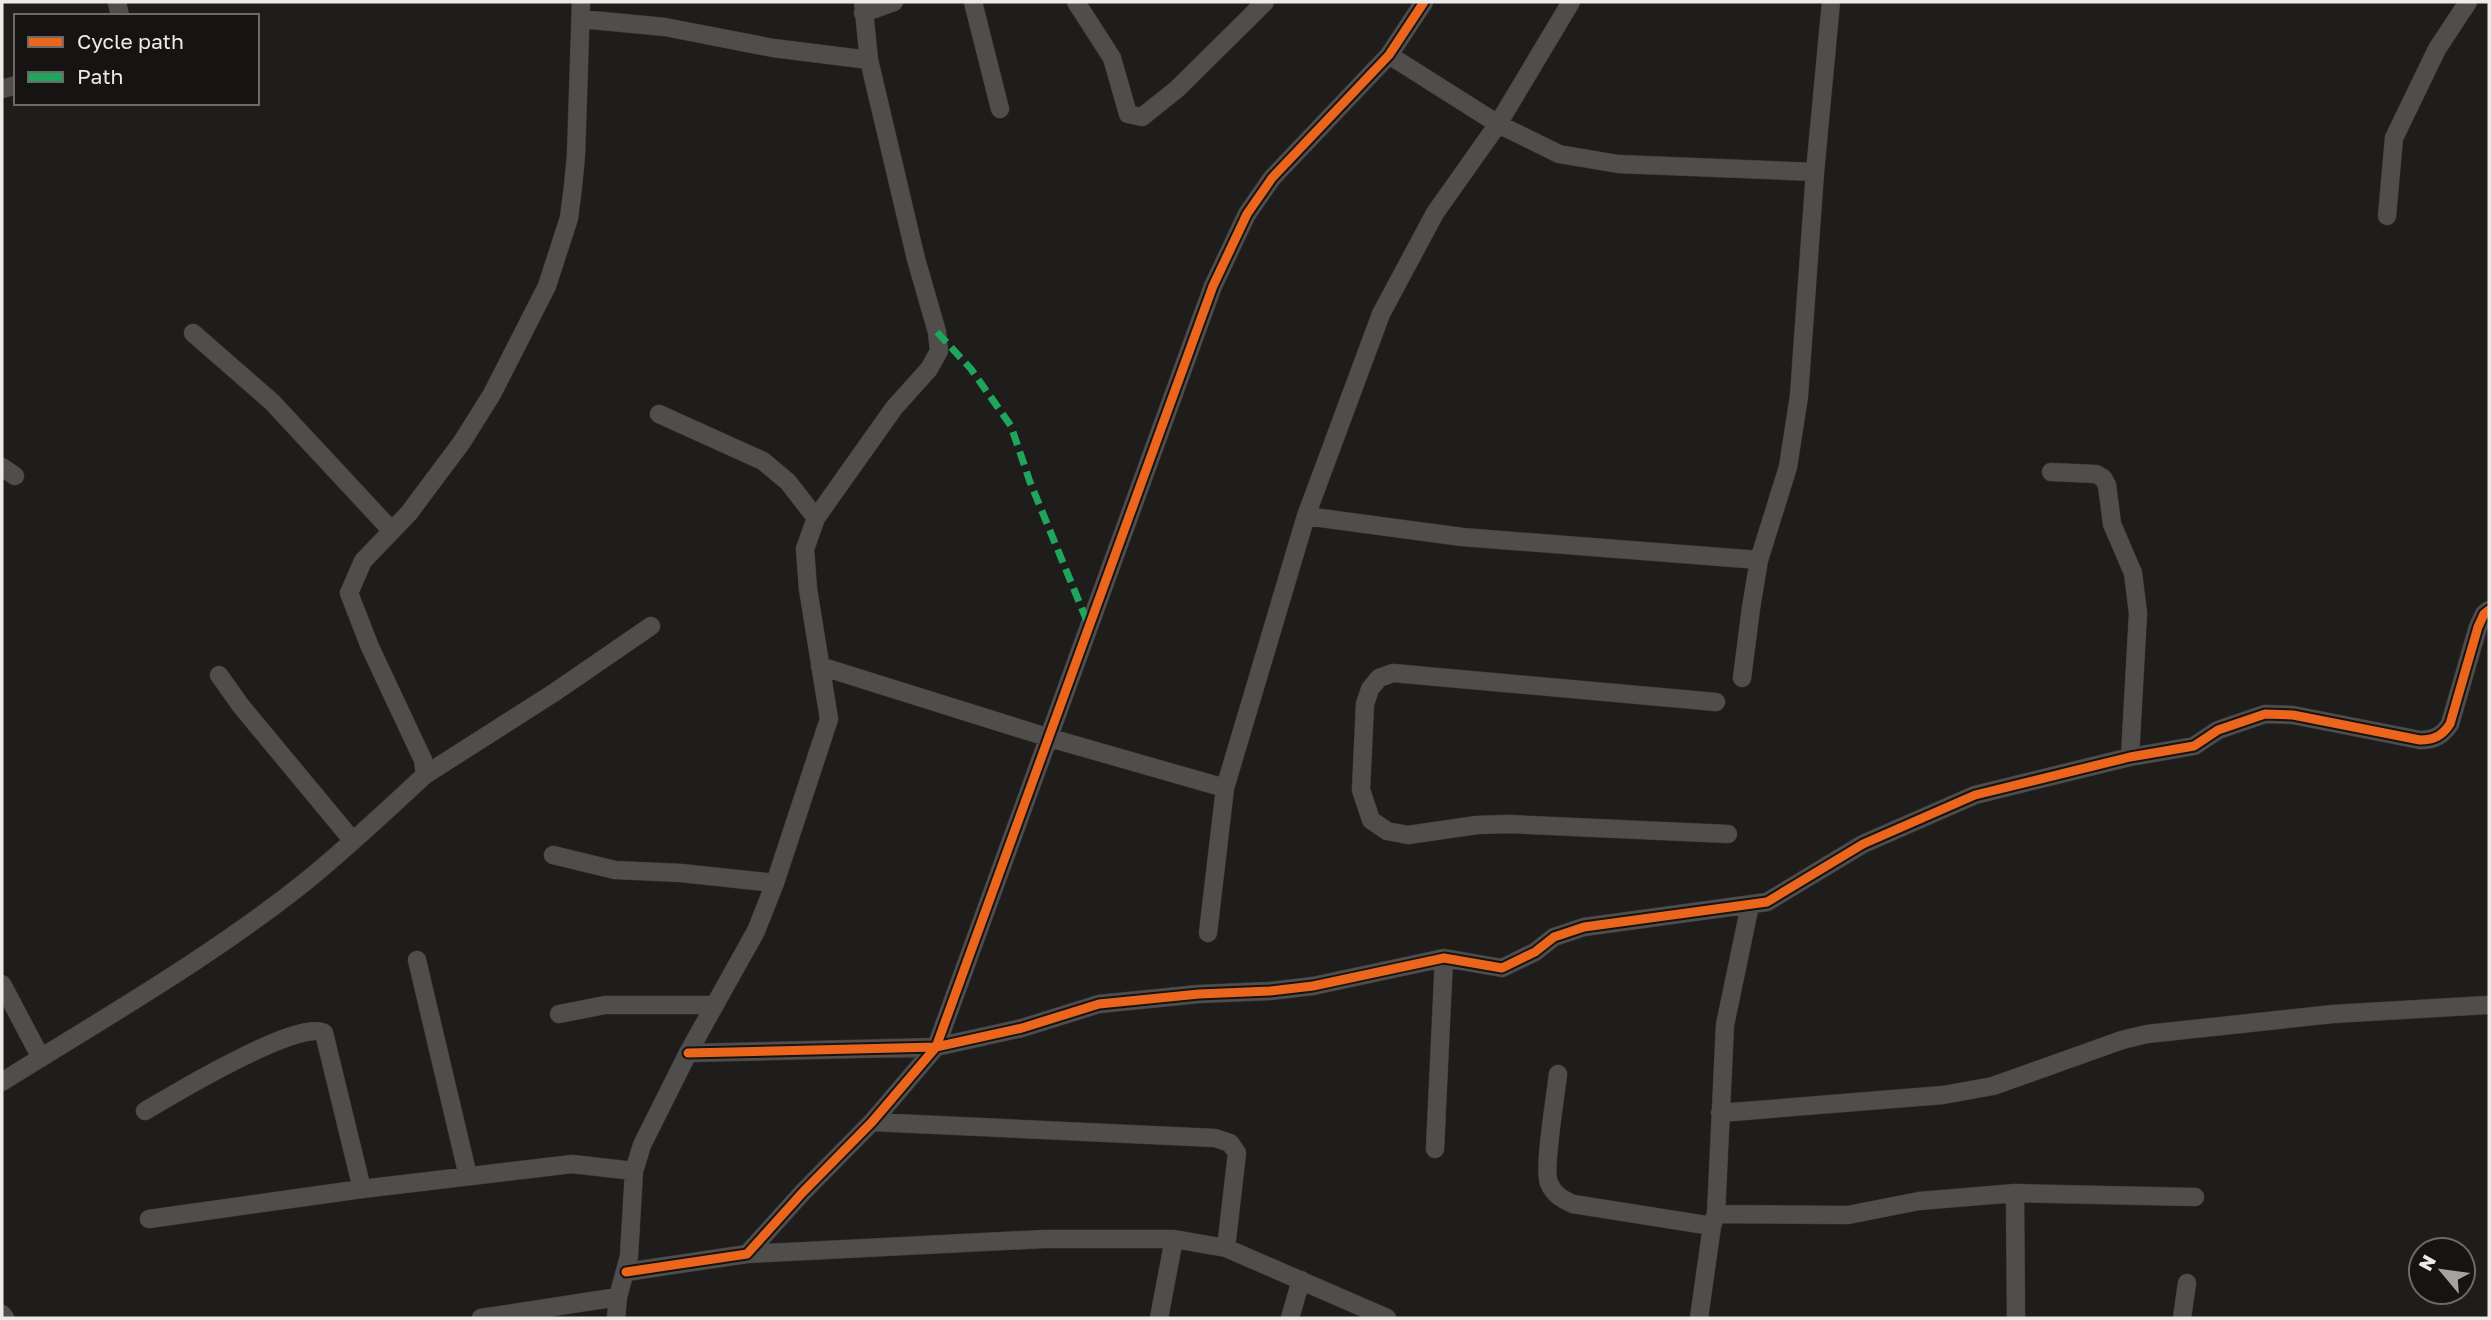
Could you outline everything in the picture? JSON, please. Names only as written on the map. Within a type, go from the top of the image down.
[{"type":"street","points":[[616,1318],[618,1297],[629,1256],[634,1171],[649,1128],[756,931],[775,883],[829,719],[808,589],[805,549],[816,518],[894,408],[929,369],[939,351],[937,332],[916,259],[869,60],[863,7],[894,2]]},
{"type":"street","points":[[973,2],[1000,109]]},
{"type":"street","points":[[1076,2],[1112,58],[1128,114],[1135,117],[1142,117],[1177,89],[1265,2]]},
{"type":"street","points":[[747,1254],[872,1122],[936,1047],[1213,286],[1247,214],[1272,178],[1389,55],[1424,2]]},
{"type":"street","points":[[1208,933],[1225,788],[1306,516],[1381,314],[1435,213],[1498,124],[1571,2]]},
{"type":"street","points":[[1742,678],[1759,560],[1788,467],[1799,397],[1830,2]]},
{"type":"street","points":[[2387,216],[2394,138],[2437,49],[2468,2]]},
{"type":"street","points":[[425,775],[423,760],[370,647],[349,593],[363,561],[409,513],[462,442],[492,394],[547,286],[569,218],[573,187],[581,10],[773,48],[869,60]]},
{"type":"street","points":[[1389,55],[1498,124],[1559,154],[1618,164],[1815,172]]},
{"type":"street","points":[[193,333],[272,402],[392,531]]},
{"type":"street","points":[[659,414],[763,461],[788,482],[816,518]]},
{"type":"street","points":[[2051,472],[2096,474],[2103,478],[2107,485],[2112,524],[2133,573],[2138,612],[2130,757]]},
{"type":"street","points":[[1306,516],[1462,537],[1759,560]]},
{"type":"street","points":[[688,1053],[936,1047],[1021,1028],[1099,1004],[1313,986],[1444,958],[1502,968],[1535,952],[1554,937],[1584,927],[1767,902],[1863,844],[1975,795],[2130,757],[2194,746],[2218,730],[2265,714],[2293,715],[2420,740],[2432,740],[2444,733],[2450,724],[2477,627],[2489,610]]},
{"type":"street","points":[[2,1083],[214,949],[305,883],[425,775],[555,692],[651,626]]},
{"type":"street","points":[[820,666],[1050,738],[1225,788]]},
{"type":"street","points":[[1716,702],[1393,673],[1379,678],[1370,689],[1365,704],[1362,790],[1371,820],[1387,831],[1408,835],[1477,825],[1508,824],[1728,834]]},
{"type":"street","points":[[219,674],[241,706],[354,841]]},
{"type":"street","points":[[553,855],[615,870],[681,873],[775,883]]},
{"type":"street","points":[[1699,1318],[1714,1220],[1725,1025],[1750,905]]},
{"type":"street","points":[[1435,1149],[1444,958]]},
{"type":"street","points":[[417,960],[468,1176]]},
{"type":"street","points":[[2,984],[41,1058]]},
{"type":"street","points":[[559,1014],[605,1005],[715,1005]]},
{"type":"street","points":[[1720,1113],[1943,1095],[1993,1086],[2122,1040],[2147,1034],[2333,1014],[2487,1005]]},
{"type":"street","points":[[145,1111],[263,1047],[318,1029],[324,1032],[362,1189]]},
{"type":"street","points":[[1558,1074],[1548,1182],[1559,1198],[1573,1204],[1714,1220],[1848,1215],[1919,1201],[2015,1193],[2195,1197]]},
{"type":"street","points":[[872,1122],[1215,1138],[1230,1143],[1237,1153],[1226,1248]]},
{"type":"street","points":[[149,1219],[362,1189],[572,1164],[634,1171]]},
{"type":"street","points":[[2015,1193],[2016,1318]]},
{"type":"street","points":[[626,1272],[747,1254],[1044,1239],[1174,1239],[1226,1248],[1387,1318]]},
{"type":"street","points":[[1159,1318],[1174,1239]]},
{"type":"street","points":[[1290,1318],[1301,1280]]},
{"type":"street","points":[[2182,1318],[2187,1283]]},
{"type":"street","points":[[481,1318],[618,1297]]},
{"type":"street","points":[[2,1314],[5,1318]]},
{"type":"marked path","points":[[937,332],[971,369],[1011,426],[1030,482],[1089,626]]},
{"type":"cycle path","points":[[626,1272],[747,1254],[872,1122],[936,1047],[1213,286],[1247,214],[1272,178],[1389,55],[1424,2]]},
{"type":"cycle path","points":[[688,1053],[936,1047],[1022,1028],[1099,1004],[1313,986],[1444,958],[1502,968],[1535,952],[1554,937],[1584,927],[1767,902],[1863,844],[1975,795],[2130,757],[2194,746],[2218,730],[2265,714],[2293,715],[2420,740],[2434,738],[2450,724],[2478,627],[2489,610]]}]
